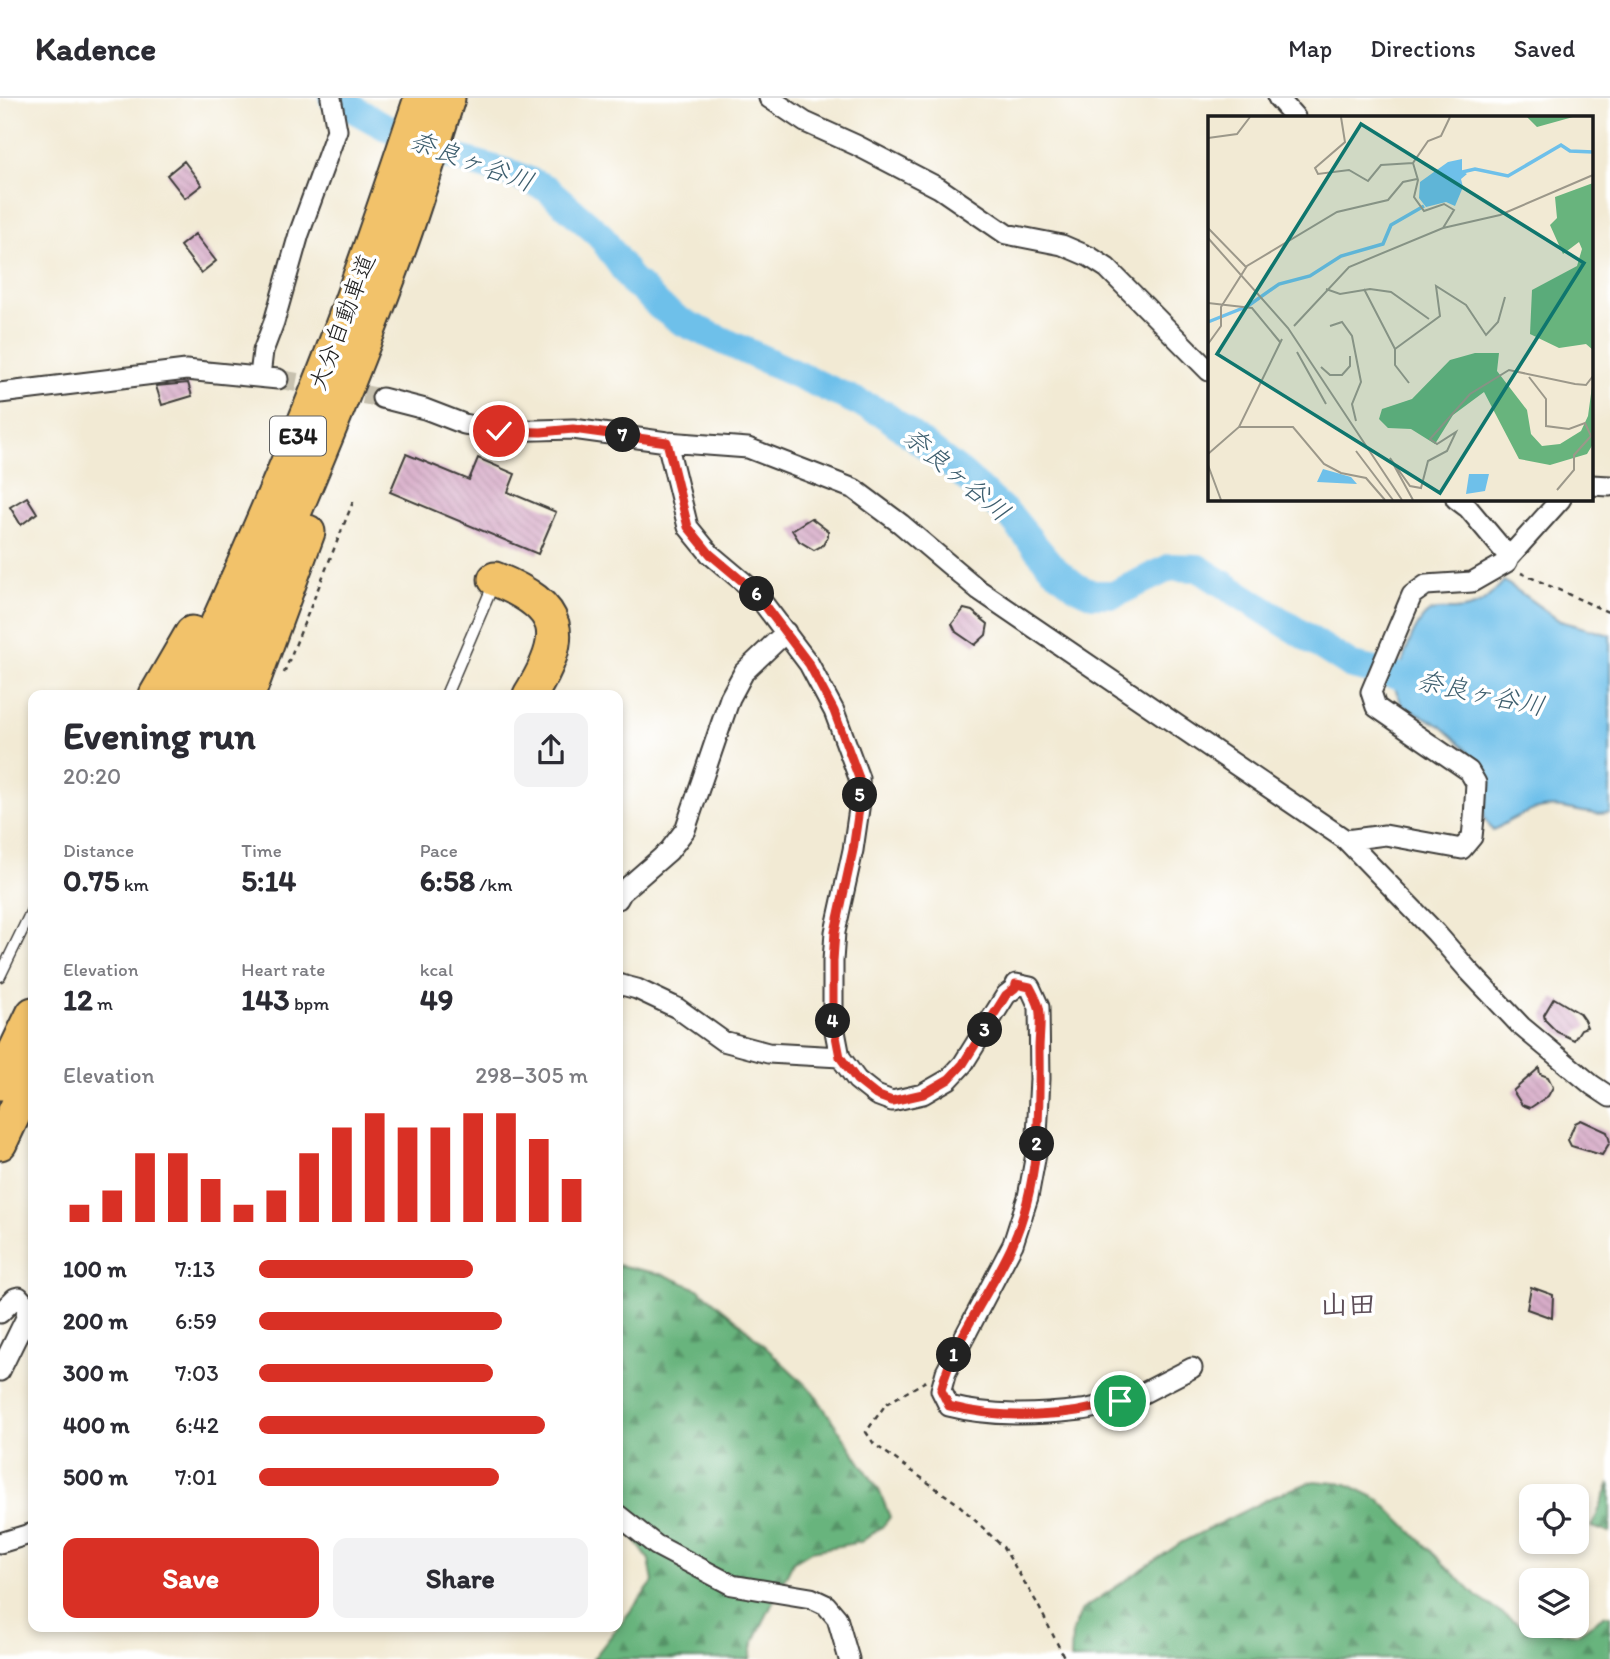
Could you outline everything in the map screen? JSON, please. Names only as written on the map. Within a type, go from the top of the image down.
[{"type":"highway","name":"大分自動車道","points":[[216,690],[347,387],[408,178],[421,98]]},
{"type":"highway","name":"大分自動車道","points":[[408,178],[448,98]]},
{"type":"highway","name":"大分自動車道","points":[[187,690],[280,480],[329,359],[388,242]]},
{"type":"highway","points":[[159,690],[203,615],[269,479],[350,284],[388,242]]},
{"type":"highway","points":[[250,690],[362,382],[388,242]]},
{"type":"highway","points":[[495,579],[536,600],[548,613],[555,628],[554,645],[533,690]]},
{"type":"highway","points":[[0,1083],[28,1024]]},
{"type":"highway","points":[[0,1143],[28,1084]]},
{"type":"highway","points":[[0,1171],[28,1119]]},
{"type":"street","points":[[0,393],[186,370],[269,377],[262,351],[275,322],[299,234],[338,130],[331,98]]},
{"type":"street","points":[[769,98],[805,122],[939,188],[1006,234],[1062,245],[1090,257],[1107,268],[1208,370]]},
{"type":"street","points":[[1278,98],[1293,116]]},
{"type":"street","points":[[382,398],[425,409],[464,424],[499,431],[541,432],[573,429],[667,442],[748,448],[854,489],[901,524],[979,590],[1346,839],[1521,1026],[1610,1097]]},
{"type":"street","points":[[667,442],[688,527],[710,554],[754,591],[809,664],[834,711],[859,778],[860,802],[853,850],[835,932],[833,961],[833,1021],[840,1057],[857,1080],[876,1095],[892,1101],[923,1094],[949,1079],[963,1064],[1006,995],[1016,984],[1030,987],[1039,1007],[1040,1079],[1036,1154],[1028,1198],[1003,1266],[946,1372],[941,1390],[949,1406],[973,1412],[1042,1415],[1098,1409],[1124,1402],[1192,1368]]},
{"type":"street","points":[[1592,485],[1610,486]]},
{"type":"street","points":[[1457,500],[1468,508],[1508,559]]},
{"type":"street","points":[[1346,839],[1385,835],[1462,849],[1472,837],[1476,783],[1469,771],[1376,707],[1371,692],[1412,595],[1426,584],[1472,582],[1508,559],[1560,500]]},
{"type":"street","points":[[623,891],[669,850],[685,830],[730,698],[744,672],[786,632]]},
{"type":"street","points":[[623,985],[677,1008],[723,1041],[768,1054],[840,1057]]},
{"type":"street","points":[[0,1313],[15,1298],[19,1297],[27,1306],[26,1318],[0,1371]]},
{"type":"street","points":[[623,1519],[656,1545],[732,1585],[811,1598],[826,1605],[837,1618],[849,1659]]},
{"type":"street","points":[[0,1544],[28,1535]]},
{"type":"lane","points":[[448,690],[495,579]]},
{"type":"lane","points":[[0,976],[28,918]]},
{"type":"path","points":[[280,682],[355,498]]},
{"type":"path","points":[[1508,559],[1525,577],[1610,613]]},
{"type":"path","points":[[946,1372],[914,1387],[886,1405],[866,1432],[874,1444],[958,1504],[1003,1547],[1037,1603],[1065,1659]]},
{"type":"green space","points":[[623,1266],[665,1275],[700,1290],[740,1323],[813,1392],[879,1490],[890,1517],[883,1526],[861,1542],[811,1551],[793,1562],[753,1643],[750,1659],[593,1659],[614,1632],[623,1632],[623,1620],[653,1582],[649,1560],[632,1536],[623,1534]]},
{"type":"green space","points":[[1314,1481],[1347,1484],[1380,1500],[1476,1596],[1519,1624],[1519,1638],[1589,1638],[1589,1626],[1605,1615],[1610,1615],[1610,1659],[1071,1659],[1072,1633],[1082,1610],[1182,1542],[1276,1495]]},
{"type":"green space","points":[[1610,1483],[1610,1533],[1592,1527]]},
{"type":"water","points":[[1504,581],[1560,621],[1610,635],[1610,813],[1543,808],[1517,817],[1493,831],[1484,818],[1486,773],[1441,726],[1402,705],[1395,688],[1408,645],[1419,623],[1434,610],[1463,609],[1477,605]]},
{"type":"building","points":[[184,161],[202,185],[185,198],[167,175]]},
{"type":"building","points":[[195,234],[216,261],[201,273],[180,246]]},
{"type":"building","points":[[188,383],[192,396],[162,405],[156,386]]},
{"type":"building","points":[[406,454],[469,480],[478,458],[515,474],[508,492],[556,512],[538,554],[390,492]]},
{"type":"building","points":[[27,497],[37,513],[21,525],[10,507]]},
{"type":"building","points":[[811,518],[828,531],[823,545],[814,550],[799,541],[792,530]]},
{"type":"building","points":[[964,609],[972,611],[988,624],[986,635],[975,645],[956,632],[952,624]]},
{"type":"building","points":[[1554,998],[1579,1013],[1584,1020],[1587,1027],[1581,1029],[1574,1040],[1557,1032],[1545,1020],[1544,1015]]},
{"type":"building","points":[[1539,1068],[1540,1074],[1548,1077],[1553,1087],[1548,1096],[1530,1108],[1522,1105],[1513,1091]]},
{"type":"building","points":[[1581,1120],[1607,1132],[1610,1142],[1602,1155],[1571,1146],[1568,1140],[1575,1123]]},
{"type":"building","points":[[1531,1287],[1553,1295],[1552,1318],[1527,1309]]},
{"type":"waterway","name":"奈良ヶ谷川","points":[[333,98],[428,150],[516,175],[546,188],[600,235],[634,284],[660,307],[682,322],[884,414],[961,473],[1011,517],[1053,568],[1077,587],[1093,594],[1115,594],[1171,567],[1198,568],[1352,666],[1436,684]]},
{"type":"tunnel","points":[[278,379],[382,398]]},
{"type":"district","name":"山田","points":[[1348,1304]]},
{"type":"route","points":[[499,431],[541,432],[573,429],[667,442],[688,527],[710,554],[754,591],[809,664],[834,711],[859,778],[860,802],[853,850],[835,932],[832,994],[833,1021],[840,1057],[857,1080],[876,1095],[892,1101],[923,1094],[949,1079],[963,1064],[1006,995],[1016,984],[1030,987],[1039,1007],[1040,1079],[1036,1154],[1028,1198],[1013,1244],[951,1359],[941,1390],[949,1406],[973,1412],[1042,1415],[1098,1409],[1120,1401]]}]
